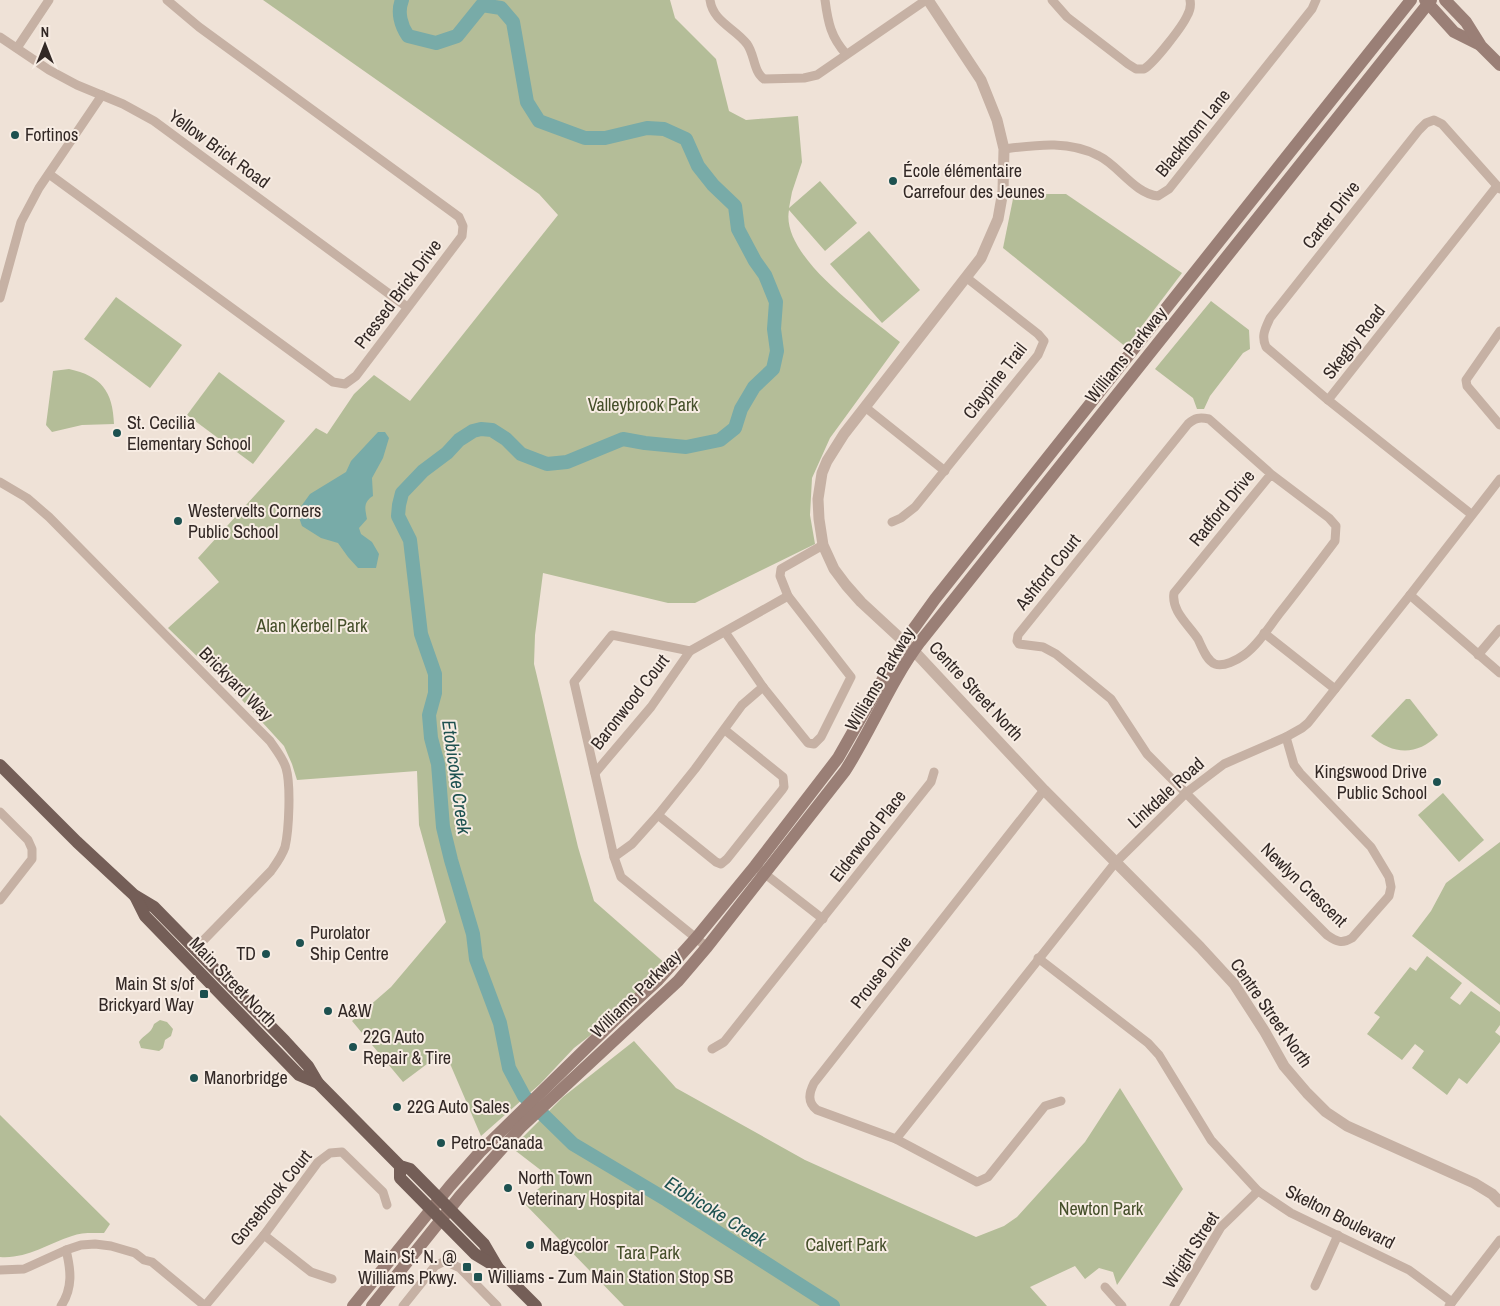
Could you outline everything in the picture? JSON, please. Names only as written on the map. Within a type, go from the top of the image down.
[{"type":"main road","name":"Williams Parkway","points":[[548,1094],[678,981],[708,947],[838,758],[904,642],[935,598],[1411,0]]},
{"type":"main road","points":[[1445,0],[1466,22],[1481,46],[1500,65]]},
{"type":"main road","name":"Williams Parkway","points":[[354,1306],[439,1198],[480,1152],[519,1122],[548,1094],[658,980],[760,869],[845,770],[914,651],[1428,1]]},
{"type":"main road","points":[[1428,1],[1454,32],[1481,46]]},
{"type":"main road","name":"Main Street North","points":[[0,765],[77,842],[134,895],[154,907],[308,1066],[318,1083],[400,1166],[410,1169],[450,1208],[484,1244],[498,1268]]},
{"type":"main road","name":"Main Street North","points":[[134,895],[145,916],[299,1075],[318,1083]]},
{"type":"main road","name":"Williams Parkway","points":[[372,1306],[519,1122]]},
{"type":"main road","name":"Main Street North","points":[[400,1166],[400,1178],[430,1209],[475,1254],[498,1268],[536,1306]]},
{"type":"street","points":[[17,48],[50,0]]},
{"type":"street","name":"Pressed Brick Drive","points":[[49,174],[333,382],[345,384],[356,376],[462,236],[463,226],[458,217],[200,27],[167,0]]},
{"type":"street","points":[[710,0],[713,12],[719,20],[747,44],[758,72],[764,79],[804,78],[817,75],[927,0]]},
{"type":"street","points":[[825,0],[831,31],[837,44],[846,54]]},
{"type":"street","name":"Centre Street North","points":[[927,0],[981,80],[997,120],[1004,149],[1003,191],[998,219],[981,258],[833,450],[822,473],[818,499],[819,519],[823,544],[834,569],[861,602],[914,651],[1044,790],[1200,947],[1234,984],[1284,1066],[1307,1094],[1326,1112],[1347,1126],[1474,1183],[1492,1194],[1500,1202]]},
{"type":"street","points":[[1052,0],[1067,16],[1136,69],[1144,69],[1154,60],[1188,15],[1190,0]]},
{"type":"street","name":"Blackthorn Lane","points":[[1004,149],[1058,144],[1089,152],[1100,156],[1145,193],[1158,196],[1170,189],[1312,9],[1316,0]]},
{"type":"street","name":"Yellow Brick Road","points":[[0,37],[48,70],[77,85],[123,104],[154,121],[407,307]]},
{"type":"street","points":[[0,298],[21,222],[49,174],[102,95]]},
{"type":"street","name":"Carter Drive","points":[[1328,400],[1266,347],[1263,340],[1264,331],[1270,318],[1419,130],[1434,120],[1442,124],[1498,188]]},
{"type":"street","name":"Skegby Road","points":[[1472,514],[1328,400],[1498,188]]},
{"type":"street","name":"Claypine Trail","points":[[892,522],[901,518],[915,507],[1038,355],[1044,341],[1038,334],[967,278]]},
{"type":"street","points":[[1500,331],[1466,380],[1466,386],[1500,425]]},
{"type":"street","points":[[865,407],[945,471]]},
{"type":"street","name":"Ashford Court","points":[[1187,792],[1147,754],[1111,699],[1056,654],[1043,647],[1019,644],[1017,641],[1018,635],[1192,420],[1200,417],[1208,419],[1271,474]]},
{"type":"street","name":"Radford Drive","points":[[1271,474],[1329,518],[1336,526],[1337,533],[1335,541],[1264,633],[1245,654],[1227,663],[1216,664],[1209,660],[1195,634],[1172,600],[1174,593],[1271,474]]},
{"type":"street","name":"Linkdale Road","points":[[896,1139],[1115,862],[1187,792],[1224,764],[1302,728],[1410,596],[1500,479]]},
{"type":"street","name":"Brickyard Way","points":[[0,482],[27,498],[49,516],[270,741],[280,755],[286,769],[288,784],[287,832],[285,847],[279,859],[271,871],[195,949]]},
{"type":"street","points":[[725,632],[763,687],[808,743],[814,744],[822,737],[851,677],[788,596],[780,576],[780,569],[823,544]]},
{"type":"street","name":"Baronwood Court","points":[[595,773],[651,707],[690,651],[788,596]]},
{"type":"street","points":[[1410,596],[1500,673]]},
{"type":"street","points":[[1478,655],[1500,629]]},
{"type":"street","points":[[1264,633],[1335,689]]},
{"type":"street","name":"Baronwood Court","points":[[690,651],[612,635],[574,682],[614,858],[621,877],[708,947]]},
{"type":"street","points":[[614,858],[632,844],[658,815],[725,730],[742,705],[763,687]]},
{"type":"street","points":[[658,815],[716,862],[722,864],[782,790],[784,787],[783,777],[725,730]]},
{"type":"street","name":"Newlyn Crescent","points":[[1187,792],[1327,935],[1335,941],[1344,942],[1352,938],[1389,896],[1391,887],[1388,877],[1371,847],[1294,765],[1286,737]]},
{"type":"street","name":"Elderwood Place","points":[[712,1049],[724,1042],[823,919],[931,782],[934,772]]},
{"type":"street","name":"Prouse Drive","points":[[1044,790],[820,1075],[810,1090],[809,1099],[812,1106],[817,1110],[896,1139],[977,1182],[988,1177],[1045,1106],[1061,1101]]},
{"type":"street","points":[[0,812],[28,840],[32,849],[32,859],[0,900]]},
{"type":"street","points":[[760,869],[823,919]]},
{"type":"street","name":"Skelton Boulevard","points":[[1038,958],[1148,1043],[1159,1055],[1211,1140],[1258,1191],[1291,1213],[1409,1270],[1450,1304]]},
{"type":"street","name":"Gorsebrook Court","points":[[205,1306],[264,1235],[318,1162],[330,1153],[342,1152],[383,1192],[387,1205]]},
{"type":"street","name":"Wright Street","points":[[1174,1306],[1221,1227],[1258,1191]]},
{"type":"street","points":[[264,1235],[311,1272],[332,1279]]},
{"type":"street","points":[[1315,1286],[1338,1236]]},
{"type":"street","points":[[1450,1304],[1500,1240]]},
{"type":"street","points":[[0,1270],[24,1269],[66,1250],[80,1246],[95,1244],[111,1246],[135,1253],[144,1260],[152,1262],[205,1306]]},
{"type":"street","points":[[61,1306],[70,1284],[70,1269],[66,1250]]},
{"type":"street","points":[[403,1306],[435,1266],[444,1261],[460,1268],[497,1306]]},
{"type":"street","points":[[1105,1287],[1122,1306]]},
{"type":"green space","name":"Valleybrook Park","points":[[263,0],[670,0],[675,18],[716,59],[729,111],[746,120],[798,116],[802,162],[789,208],[820,181],[857,223],[825,251],[789,210],[790,228],[798,247],[812,266],[830,284],[900,342],[830,438],[812,478],[810,515],[815,544],[695,603],[668,603],[543,573],[535,635],[534,664],[578,847],[594,901],[667,965],[592,1034],[574,1048],[540,1084],[481,1136],[451,1066],[443,1052],[403,1082],[352,1021],[391,987],[446,922],[419,825],[417,771],[297,780],[284,746],[242,700],[168,628],[219,582],[198,558],[316,428],[327,434],[354,394],[374,375],[410,401],[558,215],[539,194]]},
{"type":"green space","points":[[1014,194],[1066,194],[1182,273],[1126,347],[1003,248]]},
{"type":"green space","points":[[869,231],[920,290],[882,323],[830,264]]},
{"type":"green space","points":[[116,297],[182,345],[150,388],[84,339]]},
{"type":"green space","points":[[1211,301],[1249,330],[1250,349],[1243,353],[1210,396],[1204,409],[1197,409],[1193,398],[1155,369]]},
{"type":"green space","points":[[69,369],[89,376],[103,387],[111,402],[114,424],[82,425],[52,432],[46,425],[53,371]]},
{"type":"green space","points":[[219,372],[285,421],[253,464],[187,415]]},
{"type":"green space","points":[[1406,699],[1410,699],[1438,735],[1422,747],[1413,750],[1396,750],[1371,736]]},
{"type":"green space","points":[[1443,793],[1484,840],[1459,862],[1418,815]]},
{"type":"green space","points":[[1500,842],[1500,1005],[1412,936],[1431,911],[1446,883]]},
{"type":"green space","points":[[1427,956],[1462,983],[1450,998],[1460,1005],[1471,991],[1500,1012],[1500,1025],[1495,1032],[1500,1036],[1500,1042],[1467,1084],[1459,1078],[1447,1095],[1412,1068],[1424,1051],[1415,1044],[1402,1060],[1367,1034],[1380,1017],[1374,1013],[1410,967],[1416,971]]},
{"type":"green space","points":[[160,1020],[167,1022],[173,1029],[171,1036],[165,1040],[163,1048],[159,1051],[141,1048],[139,1042],[151,1030],[154,1024]]},
{"type":"green space","points":[[634,1041],[676,1088],[805,1160],[976,1237],[1004,1226],[1017,1217],[1085,1142],[1120,1088],[1183,1189],[1117,1285],[1113,1272],[1099,1268],[1085,1279],[1075,1266],[1030,1287],[1047,1306],[624,1306],[523,1202],[551,1178],[512,1148],[563,1097]]},
{"type":"green space","points":[[0,1115],[110,1224],[104,1233],[76,1235],[19,1256],[0,1257]]},
{"type":"water","points":[[378,432],[385,432],[389,438],[383,458],[372,478],[373,496],[366,503],[365,509],[367,519],[359,528],[361,534],[372,542],[379,554],[376,568],[358,568],[338,543],[321,538],[302,526],[297,512],[310,494],[346,472],[351,461]]},
{"type":"waterway","name":"Etobicoke Creek","points":[[402,0],[400,9],[401,19],[403,28],[408,36],[436,43],[457,36],[482,5],[501,8],[513,22],[527,102],[539,121],[585,138],[605,138],[647,128],[664,129],[686,139],[698,166],[713,185],[735,206],[738,229],[755,261],[765,275],[776,302],[774,329],[777,351],[773,369],[754,387],[741,409],[735,428],[720,440],[686,447],[623,439],[567,462],[547,464],[521,454],[506,439],[492,430],[481,429],[473,431],[459,440],[447,453],[423,471],[402,493],[398,516],[410,540],[421,634],[435,674],[435,693],[429,715],[431,738],[438,764],[443,827],[473,934],[476,959],[500,1023],[509,1068],[524,1096],[573,1144],[667,1200],[833,1306]]},
{"type":"waterway","name":"Etobicoke Creek","points":[[482,0],[482,5]]},
{"type":"place","name":"Fortinos","points":[[15,135]]},
{"type":"place","name":"École élémentaire Carrefour des Jeunes","points":[[893,181]]},
{"type":"place","name":"St. Cecilia Elementary School","points":[[117,433]]},
{"type":"place","name":"Westervelts Corners Public School","points":[[178,521]]},
{"type":"place","name":"Kingswood Drive Public School","points":[[1437,782]]},
{"type":"place","name":"Purolator Ship Centre","points":[[300,943]]},
{"type":"place","name":"TD","points":[[266,954]]},
{"type":"place","name":"Main St s/of Brickyard Way","points":[[204,994]]},
{"type":"place","name":"A&W","points":[[328,1011]]},
{"type":"place","name":"22G Auto Repair & Tire","points":[[353,1047]]},
{"type":"place","name":"Manorbridge","points":[[194,1078]]},
{"type":"place","name":"22G Auto Sales","points":[[397,1107]]},
{"type":"place","name":"Petro-Canada","points":[[441,1143]]},
{"type":"place","name":"North Town Veterinary Hospital","points":[[508,1188]]},
{"type":"place","name":"Magycolor","points":[[530,1245]]},
{"type":"place","name":"Main St. N. @ Williams Pkwy.","points":[[467,1267]]},
{"type":"place","name":"Williams - Zum Main Station Stop SB","points":[[478,1277]]},
{"type":"park label","name":"Alan Kerbel Park","points":[[312,626]]},
{"type":"park label","name":"Newton Park","points":[[1101,1209]]},
{"type":"park label","name":"Calvert Park","points":[[846,1245]]},
{"type":"park label","name":"Tara Park","points":[[648,1253]]}]
